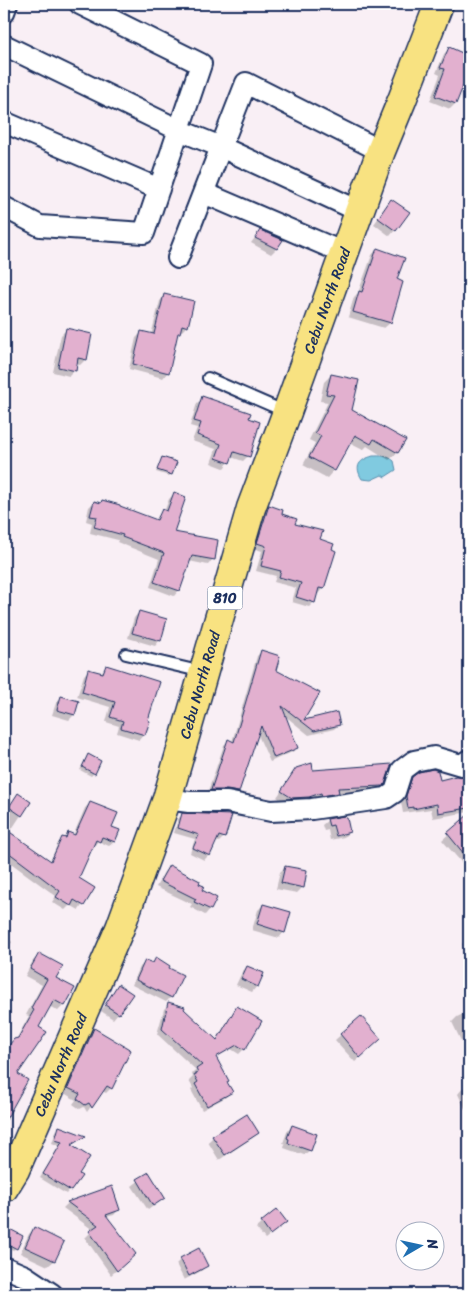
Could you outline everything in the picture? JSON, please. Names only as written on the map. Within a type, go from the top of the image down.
[{"type":"highway","name":"Cebu North Road","points":[[8,1173],[120,928],[167,799],[250,508],[287,412],[381,151],[439,4]]},
{"type":"street","points":[[4,12],[7,4]]},
{"type":"street","points":[[4,207],[40,226],[144,233],[201,64],[80,4]]},
{"type":"street","points":[[4,45],[179,130],[221,147],[360,211]]},
{"type":"street","points":[[178,258],[246,83],[381,151]]},
{"type":"street","points":[[4,122],[159,189]]},
{"type":"street","points":[[204,193],[344,254]]},
{"type":"street","points":[[167,799],[189,802],[227,802],[271,811],[312,809],[386,798],[396,792],[402,770],[414,761],[434,757],[461,765],[469,760]]},
{"type":"street","points":[[4,1267],[25,1276],[52,1294]]},
{"type":"lane","points":[[208,378],[287,412]]},
{"type":"lane","points":[[126,654],[204,673]]},
{"type":"water","points":[[373,456],[384,456],[391,459],[394,461],[396,470],[385,477],[382,475],[371,480],[362,479],[358,470],[359,464],[364,459]]},
{"type":"building","points":[[449,47],[469,56],[469,80],[466,79],[456,104],[435,96],[445,69],[440,68]]},
{"type":"building","points":[[391,199],[410,212],[396,231],[378,218]]},
{"type":"building","points":[[260,230],[283,240],[277,249],[255,238]]},
{"type":"building","points":[[377,248],[405,258],[397,279],[403,282],[391,323],[353,312],[359,291],[362,292]]},
{"type":"building","points":[[164,294],[194,301],[188,327],[182,325],[180,333],[178,333],[169,373],[133,364],[141,331],[154,334]]},
{"type":"building","points":[[66,328],[92,334],[87,360],[78,358],[76,371],[58,367]]},
{"type":"building","points":[[331,374],[359,380],[352,410],[406,440],[398,453],[374,439],[371,444],[355,435],[335,471],[309,457],[321,436],[315,433],[334,395],[326,394]]},
{"type":"building","points":[[202,396],[251,413],[249,418],[260,422],[250,457],[234,452],[230,463],[216,458],[221,444],[197,435],[201,423],[194,421]]},
{"type":"building","points":[[162,457],[177,462],[172,475],[157,470]]},
{"type":"building","points":[[174,492],[186,497],[174,532],[218,540],[215,560],[192,556],[180,591],[154,582],[164,553],[122,537],[123,535],[94,527],[97,517],[90,516],[94,501],[101,503],[102,500],[157,520],[162,509],[167,511]]},
{"type":"building","points":[[269,505],[283,510],[282,514],[297,519],[295,524],[323,531],[320,539],[334,544],[332,549],[336,551],[324,589],[319,588],[315,603],[296,597],[301,583],[279,577],[281,571],[261,566],[266,546],[257,543]]},
{"type":"building","points":[[139,611],[167,619],[161,641],[132,633]]},
{"type":"building","points":[[261,650],[280,656],[276,670],[320,693],[304,720],[337,712],[340,725],[314,731],[282,706],[298,748],[274,758],[261,726],[239,792],[211,790],[228,739],[234,742]]},
{"type":"building","points":[[106,665],[160,682],[145,735],[121,728],[123,721],[110,717],[115,702],[82,692],[88,669],[103,673]]},
{"type":"building","points":[[61,696],[79,701],[75,715],[57,710]]},
{"type":"building","points":[[88,754],[101,761],[95,774],[82,767]]},
{"type":"building","points":[[312,763],[313,770],[392,764],[383,786],[338,788],[339,793],[322,796],[321,793],[309,797],[292,798],[281,791],[296,768]]},
{"type":"building","points":[[433,769],[438,771],[440,780],[456,776],[463,777],[469,774],[469,808],[438,813],[437,804],[413,809],[413,807],[408,808],[406,796],[412,777],[419,772]]},
{"type":"building","points":[[18,793],[31,802],[22,816],[9,807]]},
{"type":"building","points":[[90,802],[118,813],[112,827],[120,830],[115,842],[102,837],[100,842],[96,840],[79,878],[95,888],[84,906],[74,900],[71,906],[56,897],[60,891],[4,849],[4,828],[51,861],[62,837],[66,838],[68,832],[75,835]]},
{"type":"building","points":[[182,813],[232,815],[225,838],[219,836],[210,856],[193,848],[199,835],[178,828]]},
{"type":"building","points":[[469,814],[469,860],[447,833]]},
{"type":"building","points":[[344,816],[347,818],[350,832],[336,836],[333,825],[329,826],[327,819]]},
{"type":"building","points":[[169,865],[200,881],[199,884],[204,886],[202,890],[217,898],[211,910],[194,902],[196,899],[160,881]]},
{"type":"building","points":[[285,866],[307,870],[304,888],[281,883]]},
{"type":"building","points":[[263,904],[291,912],[285,933],[257,924]]},
{"type":"building","points":[[39,953],[63,966],[56,978],[75,988],[65,1006],[54,1000],[39,1027],[47,1032],[18,1074],[28,1080],[4,1123],[4,1043],[9,1045],[14,1039],[18,1038],[34,1010],[31,1008],[47,979],[30,969]]},
{"type":"building","points":[[156,957],[170,966],[169,968],[183,975],[172,998],[136,980],[145,960],[153,963]]},
{"type":"building","points":[[247,966],[264,973],[258,987],[241,979]]},
{"type":"building","points":[[118,984],[133,994],[119,1014],[105,1005]]},
{"type":"building","points":[[168,1002],[185,1007],[184,1009],[217,1040],[237,1006],[262,1021],[245,1050],[237,1045],[216,1057],[233,1092],[207,1106],[195,1084],[198,1082],[194,1075],[198,1073],[196,1069],[202,1065],[162,1029]]},
{"type":"building","points":[[361,1016],[381,1039],[360,1058],[340,1034]]},
{"type":"building","points":[[94,1028],[131,1050],[112,1089],[107,1086],[92,1108],[89,1103],[85,1105],[77,1099],[80,1094],[68,1088]]},
{"type":"building","points":[[247,1114],[259,1133],[225,1155],[212,1136]]},
{"type":"building","points":[[292,1125],[317,1134],[311,1151],[288,1143],[289,1139],[287,1138]]},
{"type":"building","points":[[59,1126],[86,1136],[71,1145],[90,1157],[79,1174],[82,1176],[71,1191],[43,1174],[62,1142],[55,1140]]},
{"type":"building","points":[[149,1172],[165,1198],[153,1206],[137,1179]]},
{"type":"building","points":[[112,1186],[120,1210],[106,1215],[136,1254],[117,1271],[89,1231],[98,1225],[67,1202]]},
{"type":"building","points":[[277,1209],[287,1222],[270,1235],[261,1222]]},
{"type":"building","points":[[4,1226],[23,1236],[17,1249],[4,1242]]},
{"type":"building","points":[[34,1227],[64,1242],[55,1261],[25,1247]]},
{"type":"building","points":[[199,1248],[208,1266],[189,1276],[180,1258]]}]
